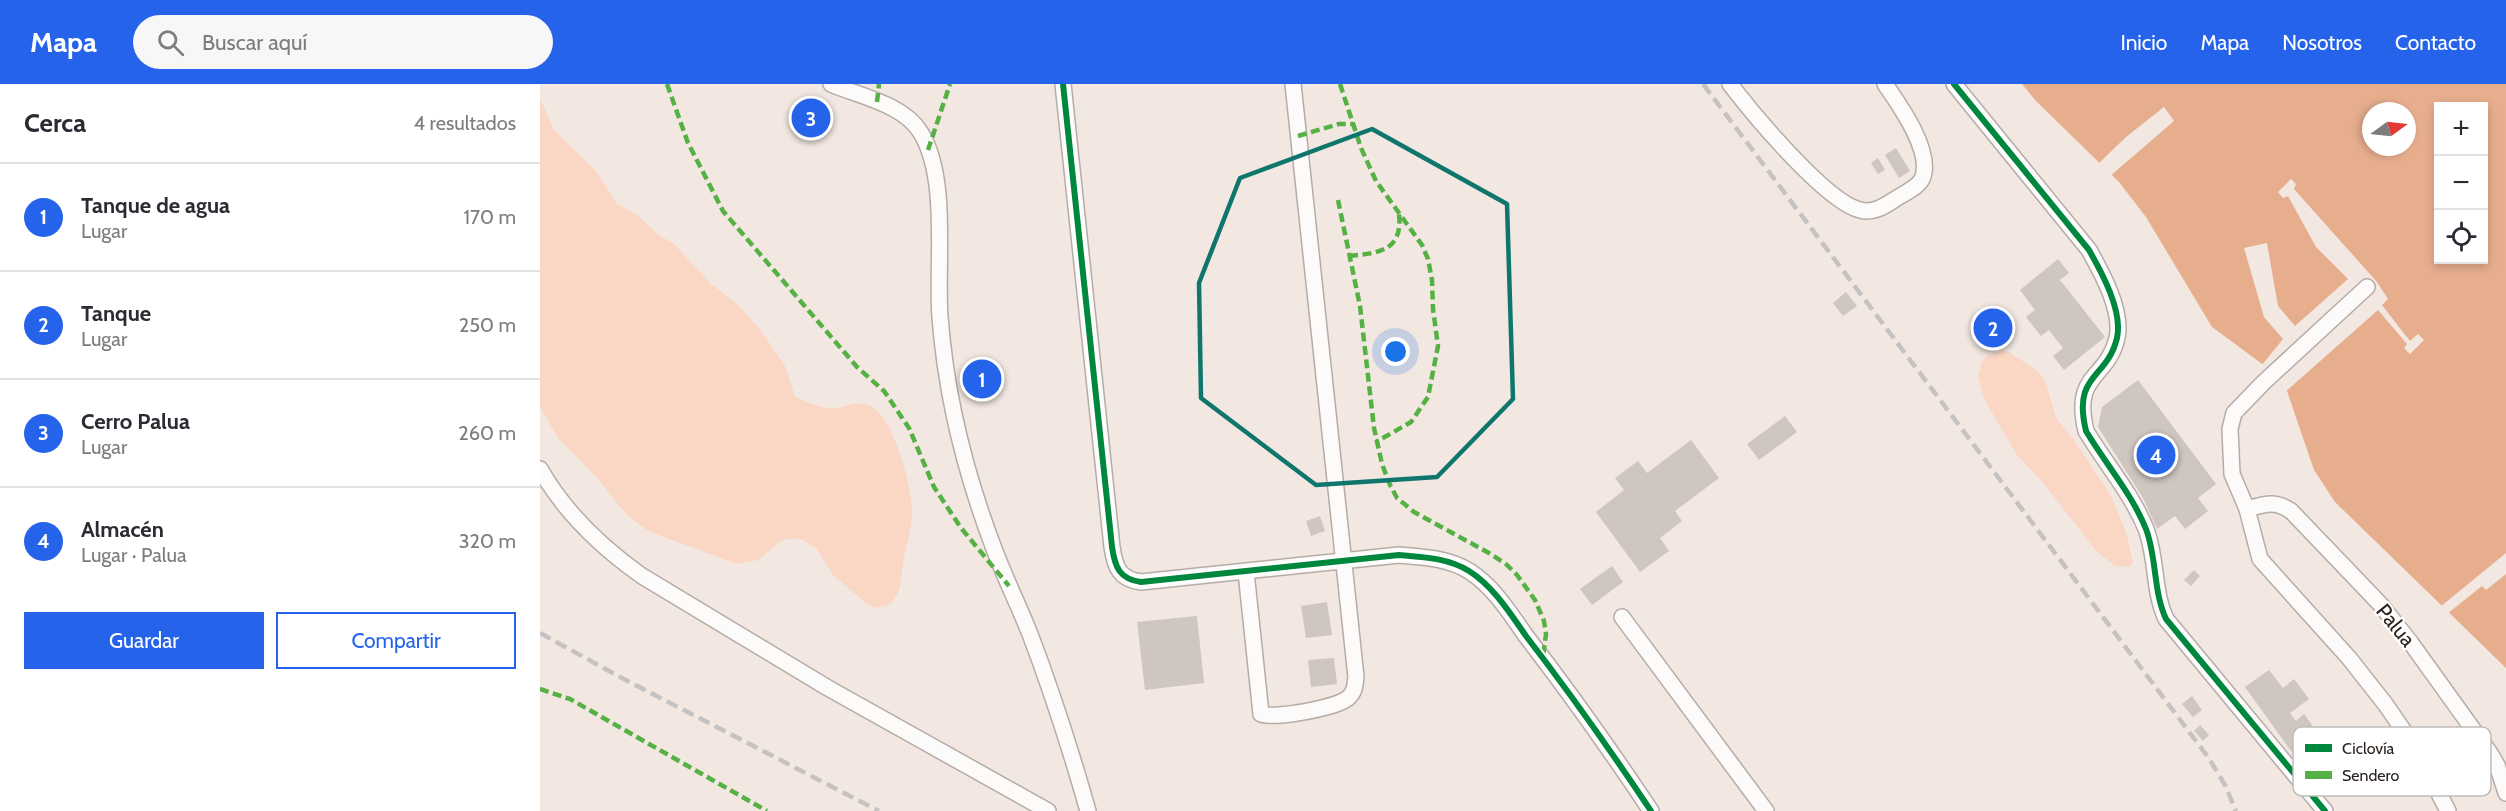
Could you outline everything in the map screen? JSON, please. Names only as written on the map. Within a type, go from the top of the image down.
[{"type":"street","points":[[831,84],[894,109],[906,117],[921,132],[928,150],[934,171],[939,223],[939,315],[946,386],[954,421],[980,511],[1029,632],[1063,725],[1088,811]]},
{"type":"street","points":[[1063,84],[1109,525],[1116,568],[1126,578],[1141,582],[1399,555],[1431,557],[1459,565],[1480,579],[1564,685],[1651,811]]},
{"type":"street","points":[[1246,572],[1260,711],[1263,716],[1342,703],[1352,694],[1356,676],[1293,84]]},
{"type":"street","points":[[1730,84],[1758,119],[1804,169],[1830,192],[1849,206],[1861,211],[1872,211],[1884,206],[1914,188],[1922,180],[1924,171],[1917,136],[1884,84]]},
{"type":"street","points":[[1954,84],[2067,223],[2102,272],[2111,295],[2117,337],[2109,357],[2084,391],[2081,403],[2086,430],[2147,531],[2164,614],[2180,637],[2293,773]]},
{"type":"street","points":[[2367,288],[2264,382],[2234,413],[2229,442],[2232,474],[2247,509],[2260,560],[2349,658],[2401,727]]},
{"type":"street","points":[[540,469],[578,521],[619,560],[642,576],[828,688],[1047,811]]},
{"type":"street","name":"Palua","points":[[2247,509],[2269,503],[2280,504],[2291,511],[2381,605],[2472,727]]},
{"type":"street","points":[[1622,617],[1766,811]]},
{"type":"street","name":"Palua","points":[[2491,755],[2497,765],[2506,793]]},
{"type":"street","points":[[2312,796],[2325,811]]},
{"type":"street","points":[[2440,796],[2448,811]]},
{"type":"highlighted area","points":[[1372,129],[1507,204],[1513,399],[1437,477],[1316,485],[1201,398],[1199,283],[1240,178]]},
{"type":"shaded area","points":[[2022,84],[2506,84],[2506,668],[2335,502],[2314,470],[2287,391],[2269,369],[2212,327],[2146,217],[2119,182],[2036,101]]},
{"type":"shaded area","points":[[540,98],[553,129],[596,171],[617,204],[637,215],[660,236],[673,243],[711,284],[737,304],[759,328],[785,366],[795,397],[825,408],[866,404],[879,413],[887,424],[906,473],[912,504],[900,587],[893,601],[888,605],[874,608],[867,604],[833,575],[817,549],[803,540],[796,538],[783,540],[758,560],[737,564],[648,531],[626,514],[598,479],[558,438],[540,407]]},
{"type":"shaded area","points":[[2001,350],[2009,352],[2038,371],[2046,383],[2056,418],[2074,440],[2111,496],[2126,532],[2133,562],[2129,567],[2115,566],[2096,551],[2045,485],[2017,455],[1984,399],[1978,376],[1982,362],[1987,356]]},
{"type":"pier","points":[[2164,107],[2174,121],[2109,177],[2097,165],[2126,137]]},
{"type":"pier","points":[[2291,179],[2296,184],[2294,189],[2377,282],[2388,299],[2382,305],[2410,341],[2418,334],[2424,340],[2410,354],[2404,348],[2407,344],[2378,310],[2284,393],[2278,382],[2261,366],[2283,339],[2264,317],[2244,248],[2267,243],[2278,306],[2295,326],[2348,279],[2316,247],[2288,196],[2283,198],[2278,192]]},
{"type":"pier","points":[[2506,553],[2506,574],[2486,590],[2482,586],[2447,614],[2440,607]]},
{"type":"building","points":[[1896,148],[1910,171],[1899,178],[1885,155]]},
{"type":"building","points":[[1878,158],[1885,170],[1878,174],[1871,163]]},
{"type":"building","points":[[2058,259],[2069,273],[2060,280],[2105,337],[2064,370],[2053,356],[2063,348],[2049,330],[2041,336],[2026,317],[2035,310],[2020,290]]},
{"type":"building","points":[[1846,292],[1857,306],[1843,316],[1833,303]]},
{"type":"building","points":[[1993,316],[2001,320],[2005,328],[2001,336],[1993,340],[1985,336],[1981,328],[1985,320]]},
{"type":"building","points":[[984,373],[988,379],[984,385],[980,385],[976,377]]},
{"type":"building","points":[[2138,380],[2216,484],[2198,498],[2208,511],[2185,529],[2175,516],[2157,529],[2143,498],[2098,427],[2102,407]]},
{"type":"building","points":[[1785,416],[1797,432],[1759,460],[1747,444]]},
{"type":"building","points":[[1691,440],[1719,478],[1675,511],[1682,521],[1660,538],[1669,551],[1640,572],[1596,512],[1624,490],[1615,478],[1638,461],[1647,473]]},
{"type":"building","points":[[1320,516],[1325,531],[1311,536],[1306,521]]},
{"type":"building","points":[[1612,566],[1623,582],[1592,605],[1580,589]]},
{"type":"building","points":[[2194,570],[2200,576],[2191,586],[2184,580]]},
{"type":"building","points":[[1327,602],[1332,635],[1306,638],[1301,606]]},
{"type":"building","points":[[1197,616],[1204,683],[1145,690],[1137,622]]},
{"type":"building","points":[[1334,658],[1337,684],[1311,687],[1308,660]]},
{"type":"building","points":[[2269,670],[2283,688],[2294,679],[2309,699],[2290,713],[2296,721],[2304,714],[2313,727],[2293,727],[2293,754],[2245,687]]},
{"type":"building","points":[[2192,696],[2202,710],[2193,717],[2182,704]]},
{"type":"building","points":[[2200,725],[2209,735],[2203,741],[2194,731]]},
{"type":"railway","points":[[1703,84],[2208,757],[2225,785],[2236,811]]},
{"type":"railway","points":[[540,633],[879,811]]},
{"type":"marked path","points":[[667,84],[688,143],[723,211],[857,367],[884,391],[909,428],[934,487],[961,528],[1009,586]]},
{"type":"marked path","points":[[877,102],[879,84]]},
{"type":"marked path","points":[[928,150],[950,84]]},
{"type":"marked path","points":[[1340,84],[1361,148],[1376,181],[1422,245],[1428,259],[1432,280],[1438,346],[1428,397],[1411,422],[1376,442]]},
{"type":"marked path","points":[[1298,136],[1339,124],[1353,124]]},
{"type":"marked path","points":[[1338,200],[1360,306],[1374,428],[1382,464],[1390,485],[1397,498],[1414,512],[1489,553],[1517,575],[1535,600],[1544,621],[1546,634],[1543,657]]},
{"type":"marked path","points":[[1349,256],[1379,251],[1393,243],[1397,236],[1399,214]]},
{"type":"marked path","points":[[540,689],[570,699],[767,811]]},
{"type":"cycle path","points":[[1063,84],[1112,547],[1119,571],[1128,578],[1141,582],[1399,555],[1453,563],[1478,577],[1500,600],[1590,722],[1651,811]]},
{"type":"cycle path","points":[[1954,84],[2089,250],[2100,270],[2114,304],[2118,327],[2112,352],[2087,387],[2083,412],[2086,431],[2126,491],[2146,529],[2159,597],[2166,619],[2293,772]]},
{"type":"cycle path","points":[[2313,796],[2325,811]]},
{"type":"place","name":"Cerro Palua","points":[[811,118]]},
{"type":"place","name":"Tanque","points":[[1993,328]]},
{"type":"place","name":"Tanque de agua","points":[[982,379]]},
{"type":"place","name":"Almacén","points":[[2156,455]]}]
